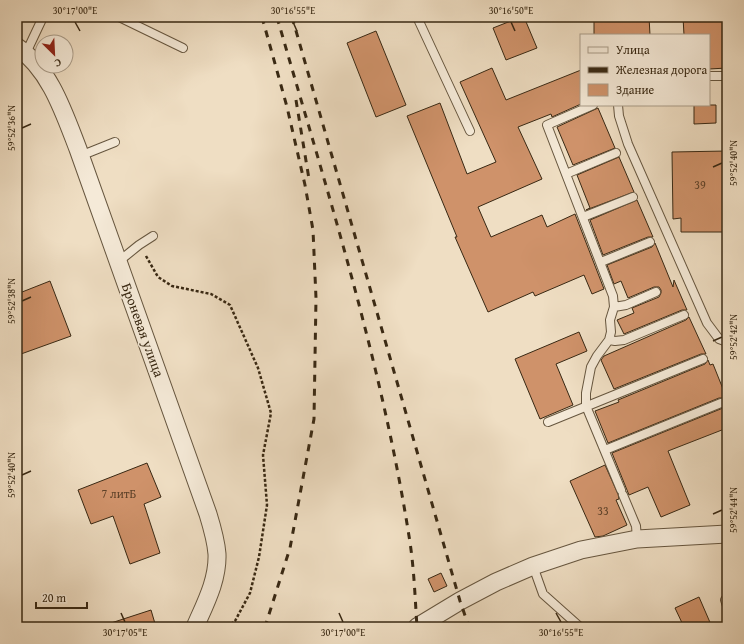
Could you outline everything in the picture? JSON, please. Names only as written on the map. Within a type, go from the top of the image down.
[{"type":"street","name":"Броневая улица","points":[[21,50],[48,81],[59,101],[118,262],[215,537],[217,554],[216,572],[211,590],[195,627]]},
{"type":"street","points":[[417,627],[434,623],[460,601],[496,582],[533,566],[581,550],[637,539],[727,534]]},
{"type":"lane","points":[[21,50],[43,17]]},
{"type":"lane","points":[[119,17],[183,48]]},
{"type":"lane","points":[[416,17],[470,131]]},
{"type":"lane","points":[[710,76],[727,76]]},
{"type":"lane","points":[[591,106],[546,125],[601,262],[613,296],[614,307],[610,320],[611,332],[609,340],[591,367],[586,392],[586,406],[636,526],[637,539]]},
{"type":"lane","points":[[618,106],[619,116],[628,144],[708,323],[719,339],[727,342]]},
{"type":"lane","points":[[80,156],[115,142]]},
{"type":"lane","points":[[566,174],[616,153]]},
{"type":"lane","points":[[583,218],[633,197]]},
{"type":"lane","points":[[118,262],[153,236]]},
{"type":"lane","points":[[601,262],[650,242]]},
{"type":"lane","points":[[614,307],[626,305],[656,292]]},
{"type":"lane","points":[[609,340],[624,340],[684,315]]},
{"type":"lane","points":[[548,422],[703,359]]},
{"type":"lane","points":[[605,450],[721,403]]},
{"type":"lane","points":[[533,566],[543,594],[580,627]]},
{"type":"lane","points":[[727,597],[725,600],[727,606]]},
{"type":"path","points":[[139,245],[158,277],[172,286],[211,294],[230,305],[258,368],[271,413],[263,455],[266,505],[259,557],[250,593],[235,621],[227,627]]},
{"type":"building","points":[[524,17],[537,48],[506,60],[493,28]]},
{"type":"building","points":[[594,17],[649,17],[650,34],[594,34]]},
{"type":"building","points":[[683,17],[727,17],[727,68],[710,69],[710,34],[684,34]]},
{"type":"building","points":[[376,31],[406,105],[376,117],[347,43]]},
{"type":"building","points":[[492,68],[506,100],[580,70],[580,104],[552,117],[551,114],[518,127],[542,179],[478,207],[491,237],[542,215],[547,227],[575,214],[604,289],[592,294],[584,275],[535,296],[533,292],[488,312],[455,237],[457,237],[407,116],[440,103],[467,174],[496,162],[460,82]]},
{"type":"building","points":[[716,105],[716,123],[694,124],[694,106]]},
{"type":"building","points":[[598,108],[615,148],[573,165],[557,127]]},
{"type":"building","points":[[727,151],[727,232],[681,232],[681,218],[673,219],[672,152]]},
{"type":"building","points":[[619,157],[634,192],[586,210],[590,208],[577,175]]},
{"type":"building","points":[[637,200],[653,237],[648,237],[603,255],[590,220]]},
{"type":"building","points":[[655,243],[673,287],[674,280],[687,310],[682,310],[624,334],[617,320],[634,313],[632,308],[659,297],[661,290],[659,287],[654,287],[628,298],[621,281],[614,284],[607,265],[652,247]]},
{"type":"building","points":[[50,281],[71,336],[21,354],[17,343],[17,294]]},
{"type":"building","points":[[689,317],[706,354],[701,354],[614,389],[601,360],[604,356],[686,320]]},
{"type":"building","points":[[579,332],[587,351],[556,364],[573,405],[540,419],[515,359]]},
{"type":"building","points":[[708,360],[710,365],[713,364],[727,399],[727,428],[668,451],[690,505],[661,517],[648,487],[629,495],[612,453],[723,408],[726,401],[719,398],[608,443],[595,411],[705,364]]},
{"type":"building","points":[[147,463],[161,497],[144,504],[160,553],[130,564],[113,516],[91,524],[78,490]]},
{"type":"building","points":[[605,465],[618,494],[619,499],[616,500],[627,525],[603,536],[595,537],[570,481]]},
{"type":"building","points":[[441,573],[447,586],[434,592],[428,579]]},
{"type":"building","points":[[699,597],[712,627],[684,627],[675,608]]},
{"type":"building","points":[[151,610],[156,627],[108,627],[108,624]]},
{"type":"railway","points":[[262,17],[287,107],[305,185],[313,230],[316,298],[314,419],[290,548],[265,627]]},
{"type":"railway","points":[[277,17],[351,274],[383,404],[411,547],[417,627]]},
{"type":"railway","points":[[292,17],[460,601],[469,627]]},
{"type":"railway","points":[[296,100],[309,179]]}]
